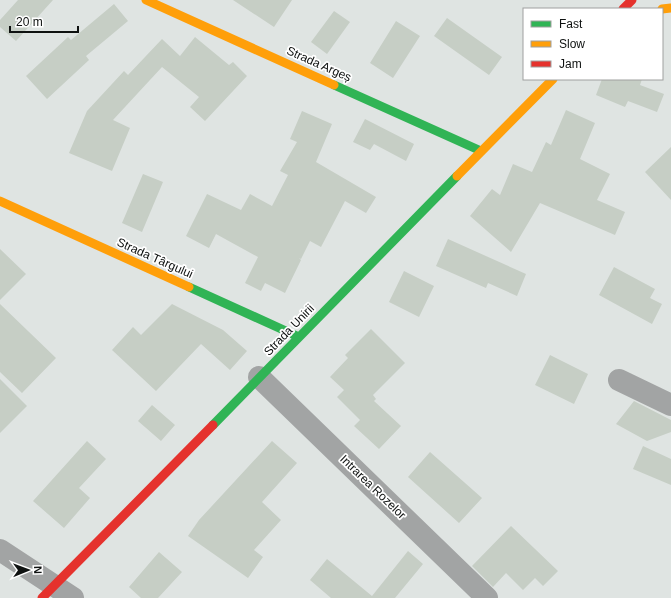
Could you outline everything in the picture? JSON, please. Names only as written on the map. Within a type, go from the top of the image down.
[{"type":"main road","name":"Strada Argeș","points":[[146,0],[481,151]]},
{"type":"main road","points":[[624,8],[632,0]]},
{"type":"main road","name":"Strada Unirii","points":[[48,592],[552,80]]},
{"type":"main road","name":"Strada Târgului","points":[[0,201],[299,336]]},
{"type":"street","name":"Intrarea Rozelor","points":[[259,377],[487,598]]},
{"type":"street","points":[[619,380],[671,405]]},
{"type":"street","points":[[0,550],[48,592],[73,598]]},
{"type":"building","points":[[18,0],[53,0],[16,41],[0,27],[0,20]]},
{"type":"building","points":[[233,0],[292,0],[274,27]]},
{"type":"building","points":[[114,4],[128,21],[86,56],[89,60],[47,99],[26,76],[68,37],[71,40]]},
{"type":"building","points":[[334,11],[350,22],[327,54],[311,42]]},
{"type":"building","points":[[447,18],[502,57],[489,75],[434,36]]},
{"type":"building","points":[[396,21],[420,36],[393,78],[370,63]]},
{"type":"building","points":[[195,37],[229,65],[233,62],[247,76],[205,121],[190,107],[199,97],[162,67],[113,120],[130,128],[112,171],[69,153],[87,111],[124,71],[128,75],[162,39],[180,56]]},
{"type":"building","points":[[602,80],[642,80],[640,85],[664,94],[657,112],[628,101],[625,107],[596,95]]},
{"type":"building","points":[[566,110],[595,123],[580,159],[610,174],[597,200],[625,212],[615,235],[540,203],[511,252],[470,216],[492,189],[500,195],[513,164],[532,172],[546,142],[551,145]]},
{"type":"building","points":[[302,111],[332,124],[316,162],[376,197],[366,213],[345,201],[321,247],[310,241],[301,259],[299,258],[301,260],[285,293],[265,283],[261,291],[245,283],[258,257],[216,234],[209,248],[186,236],[207,194],[241,210],[250,194],[272,206],[288,175],[280,171],[297,142],[290,139]]},
{"type":"building","points":[[365,119],[414,144],[406,161],[374,144],[370,150],[353,142]]},
{"type":"building","points":[[671,147],[671,200],[645,172]]},
{"type":"building","points":[[143,174],[163,182],[142,232],[122,223]]},
{"type":"building","points":[[448,239],[526,274],[517,296],[488,283],[486,288],[436,266]]},
{"type":"building","points":[[0,249],[26,274],[0,300]]},
{"type":"building","points":[[614,267],[655,289],[650,298],[662,304],[652,324],[599,295]]},
{"type":"building","points":[[404,271],[434,286],[419,317],[389,302]]},
{"type":"building","points":[[0,304],[56,358],[22,393],[0,372]]},
{"type":"building","points":[[172,304],[223,330],[247,351],[230,370],[201,344],[156,391],[112,350],[133,327],[141,335]]},
{"type":"building","points":[[371,329],[405,363],[373,395],[376,399],[374,401],[401,426],[379,449],[354,426],[360,420],[337,397],[344,390],[330,377],[348,358],[345,355]]},
{"type":"building","points":[[550,355],[588,374],[574,404],[535,385]]},
{"type":"building","points":[[0,379],[27,406],[0,433]]},
{"type":"building","points":[[634,401],[671,420],[671,432],[647,441],[616,424]]},
{"type":"building","points":[[152,405],[175,425],[161,441],[138,421]]},
{"type":"building","points":[[87,441],[106,459],[79,488],[90,498],[64,528],[33,501]]},
{"type":"building","points":[[272,441],[297,463],[262,502],[281,520],[254,550],[263,557],[248,578],[188,536],[199,520]]},
{"type":"building","points":[[643,446],[671,459],[671,485],[633,469]]},
{"type":"building","points":[[430,452],[482,498],[459,523],[408,477]]},
{"type":"building","points":[[511,526],[558,571],[543,586],[535,578],[523,590],[506,573],[493,587],[472,566]]},
{"type":"building","points":[[408,551],[423,564],[395,598],[331,598],[310,580],[327,559],[372,596]]},
{"type":"building","points":[[159,552],[182,572],[158,598],[141,598],[129,587]]},
{"type":"traffic: fast","points":[[334,85],[481,151]]},
{"type":"traffic: fast","points":[[213,425],[457,176]]},
{"type":"traffic: fast","points":[[189,287],[299,337]]},
{"type":"traffic: slow","points":[[146,0],[334,85]]},
{"type":"traffic: slow","points":[[663,9],[671,8]]},
{"type":"traffic: slow","points":[[457,176],[552,80]]},
{"type":"traffic: slow","points":[[0,201],[189,287]]},
{"type":"traffic: jam","points":[[624,8],[632,0]]},
{"type":"traffic: jam","points":[[42,598],[213,425]]}]
